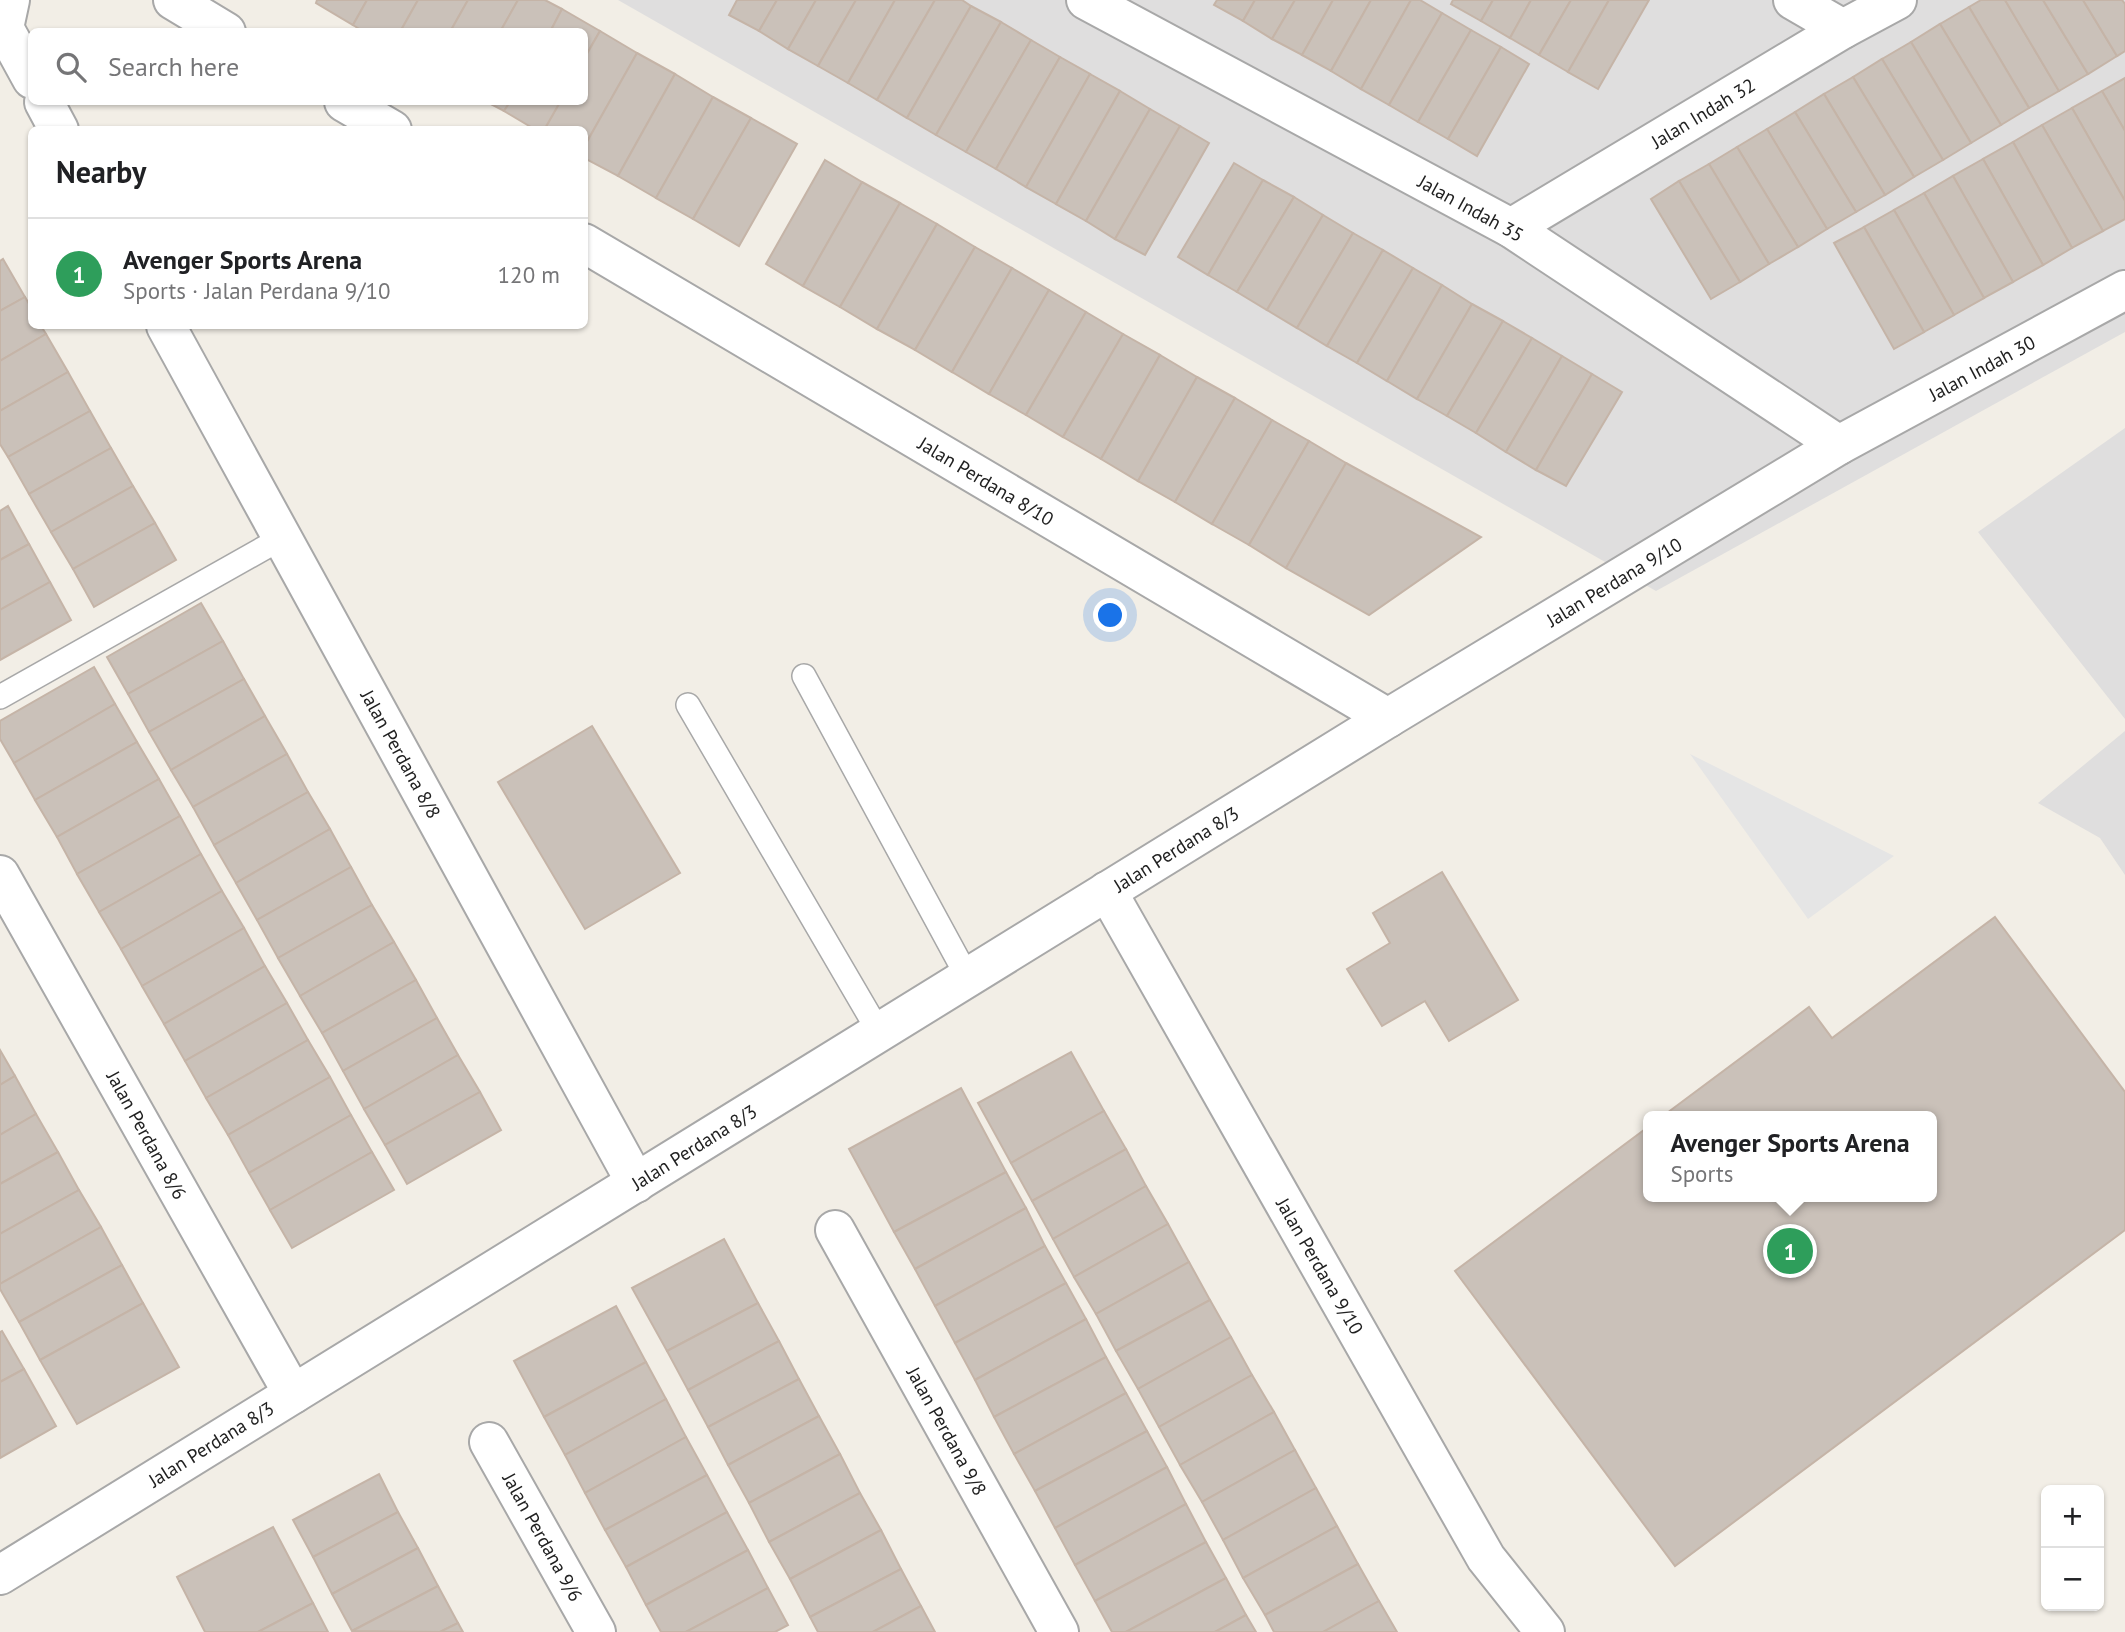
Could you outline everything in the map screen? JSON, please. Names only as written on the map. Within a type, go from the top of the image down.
[{"type":"street","points":[[10,0],[4,28],[28,72]]},
{"type":"street","points":[[173,0],[219,28]]},
{"type":"street","name":"Jalan Indah 35","points":[[1086,0],[1511,228],[1839,445]]},
{"type":"street","points":[[1793,0],[1843,29]]},
{"type":"street","name":"Jalan Indah 32","points":[[1511,228],[1896,0]]},
{"type":"street","points":[[46,105],[57,126]]},
{"type":"street","points":[[350,105],[385,126]]},
{"type":"street","name":"Jalan Perdana 8/10","points":[[588,245],[1388,718]]},
{"type":"street","name":"Jalan Indah 30","points":[[1839,445],[2125,290]]},
{"type":"street","name":"Jalan Perdana 8/8","points":[[168,329],[636,1183]]},
{"type":"street","name":"Jalan Perdana 9/10","points":[[1388,718],[1839,445]]},
{"type":"street","name":"Jalan Perdana 8/3","points":[[0,1575],[1388,718]]},
{"type":"street","name":"Jalan Perdana 8/6","points":[[0,875],[293,1394]]},
{"type":"street","name":"Jalan Perdana 9/10","points":[[1107,891],[1486,1558],[1545,1632]]},
{"type":"street","name":"Jalan Perdana 9/8","points":[[835,1230],[1059,1632]]},
{"type":"street","name":"Jalan Perdana 9/6","points":[[489,1442],[596,1632]]},
{"type":"lane","points":[[0,697],[282,538]]},
{"type":"lane","points":[[804,676],[968,978]]},
{"type":"lane","points":[[688,705],[879,1032]]},
{"type":"shaded area","points":[[618,0],[2125,0],[2125,332],[1656,591]]},
{"type":"shaded area","points":[[2125,428],[2125,719],[1978,532]]},
{"type":"shaded area","points":[[2125,731],[2125,875],[2100,838],[2038,803]]},
{"type":"shaded area","points":[[1690,754],[1894,856],[1808,919]]},
{"type":"building","points":[[317,0],[367,0],[353,25],[316,3]]},
{"type":"building","points":[[367,0],[418,0],[402,28],[358,28],[353,25]]},
{"type":"building","points":[[418,0],[468,0],[452,28],[402,28]]},
{"type":"building","points":[[468,0],[518,0],[502,28],[452,28]]},
{"type":"building","points":[[518,0],[545,0],[562,9],[552,28],[502,28]]},
{"type":"building","points":[[737,0],[777,0],[759,31],[729,15]]},
{"type":"building","points":[[777,0],[816,0],[788,49],[759,31]]},
{"type":"building","points":[[816,0],[856,0],[818,66],[788,49]]},
{"type":"building","points":[[856,0],[895,0],[848,83],[818,66]]},
{"type":"building","points":[[895,0],[935,0],[877,100],[848,83]]},
{"type":"building","points":[[935,0],[962,0],[971,6],[907,118],[877,100]]},
{"type":"building","points":[[1217,0],[1255,0],[1243,21],[1214,5]]},
{"type":"building","points":[[1255,0],[1295,0],[1272,39],[1243,21]]},
{"type":"building","points":[[1295,0],[1333,0],[1302,55],[1272,39]]},
{"type":"building","points":[[1333,0],[1371,0],[1331,71],[1302,55]]},
{"type":"building","points":[[1371,0],[1411,0],[1361,89],[1331,71]]},
{"type":"building","points":[[1411,0],[1420,0],[1442,13],[1389,105],[1361,89]]},
{"type":"building","points":[[1453,0],[1493,0],[1481,21],[1451,4]]},
{"type":"building","points":[[1493,0],[1531,0],[1510,38],[1481,21]]},
{"type":"building","points":[[1531,0],[1571,0],[1539,55],[1510,38]]},
{"type":"building","points":[[1571,0],[1609,0],[1568,72],[1539,55]]},
{"type":"building","points":[[1609,0],[1649,0],[1598,89],[1568,72]]},
{"type":"building","points":[[1981,0],[2005,0],[2059,91],[2029,108],[1969,7]]},
{"type":"building","points":[[2005,0],[2043,0],[2088,74],[2059,91]]},
{"type":"building","points":[[2043,0],[2083,0],[2117,56],[2088,74]]},
{"type":"building","points":[[2083,0],[2122,0],[2125,4],[2125,51],[2117,56]]},
{"type":"building","points":[[971,6],[1001,22],[936,135],[907,118]]},
{"type":"building","points":[[1969,7],[2029,108],[2001,125],[1940,24]]},
{"type":"building","points":[[562,9],[600,31],[588,52],[588,28],[552,28]]},
{"type":"building","points":[[1442,13],[1471,30],[1418,122],[1389,105]]},
{"type":"building","points":[[1001,22],[1031,40],[966,152],[936,135]]},
{"type":"building","points":[[1940,24],[2001,125],[1971,143],[1911,42]]},
{"type":"building","points":[[1471,30],[1501,47],[1448,139],[1418,122]]},
{"type":"building","points":[[600,31],[637,53],[588,140],[588,126],[546,126],[558,105],[588,105],[588,52]]},
{"type":"building","points":[[1031,40],[1060,57],[996,169],[966,152]]},
{"type":"building","points":[[1911,42],[1971,143],[1943,160],[1882,59]]},
{"type":"building","points":[[1501,47],[1529,64],[1477,156],[1448,139]]},
{"type":"building","points":[[637,53],[675,74],[618,176],[588,160],[588,140]]},
{"type":"building","points":[[1060,57],[1090,74],[1026,187],[996,169]]},
{"type":"building","points":[[1882,59],[1943,160],[1914,177],[1853,77]]},
{"type":"building","points":[[675,74],[713,97],[656,198],[618,176]]},
{"type":"building","points":[[1090,74],[1120,91],[1056,204],[1026,187]]},
{"type":"building","points":[[1853,77],[1914,177],[1885,195],[1824,94]]},
{"type":"building","points":[[2125,78],[2125,131],[2102,91]]},
{"type":"building","points":[[1120,91],[1150,109],[1086,221],[1056,204]]},
{"type":"building","points":[[2102,91],[2125,131],[2125,201],[2072,108]]},
{"type":"building","points":[[1824,94],[1885,195],[1856,212],[1795,112]]},
{"type":"building","points":[[713,97],[751,118],[693,219],[656,198]]},
{"type":"building","points":[[493,105],[508,105],[504,111]]},
{"type":"building","points":[[508,105],[558,105],[546,126],[529,126],[504,111]]},
{"type":"building","points":[[2072,108],[2125,201],[2125,219],[2103,231],[2042,125]]},
{"type":"building","points":[[1150,109],[1180,126],[1115,239],[1086,221]]},
{"type":"building","points":[[1795,112],[1856,212],[1827,229],[1767,129]]},
{"type":"building","points":[[751,118],[797,144],[739,246],[693,219]]},
{"type":"building","points":[[2042,125],[2103,231],[2072,248],[2013,142]]},
{"type":"building","points":[[1180,126],[1209,143],[1145,255],[1115,239]]},
{"type":"building","points":[[1767,129],[1827,229],[1798,247],[1737,147]]},
{"type":"building","points":[[2013,142],[2072,248],[2043,265],[1983,159]]},
{"type":"building","points":[[1737,147],[1798,247],[1769,264],[1709,164]]},
{"type":"building","points":[[1983,159],[2043,265],[2013,282],[1953,176]]},
{"type":"building","points":[[825,160],[862,182],[803,286],[766,264]]},
{"type":"building","points":[[1234,163],[1263,180],[1208,275],[1178,257]]},
{"type":"building","points":[[1709,164],[1769,264],[1740,282],[1679,181]]},
{"type":"building","points":[[1953,176],[2013,282],[1984,298],[1924,193]]},
{"type":"building","points":[[1263,180],[1294,197],[1237,292],[1208,275]]},
{"type":"building","points":[[1679,181],[1740,282],[1711,299],[1651,199]]},
{"type":"building","points":[[862,182],[900,203],[840,307],[803,286]]},
{"type":"building","points":[[1924,193],[1984,298],[1954,315],[1894,210]]},
{"type":"building","points":[[1294,197],[1323,215],[1267,310],[1237,292]]},
{"type":"building","points":[[900,203],[937,224],[877,329],[840,307]]},
{"type":"building","points":[[1894,210],[1954,315],[1924,332],[1864,227]]},
{"type":"building","points":[[1323,215],[1353,233],[1297,328],[1267,310]]},
{"type":"building","points":[[937,224],[975,247],[915,350],[877,329]]},
{"type":"building","points":[[1864,227],[1924,332],[1894,349],[1834,243]]},
{"type":"building","points":[[1353,233],[1383,250],[1327,346],[1297,328]]},
{"type":"building","points":[[975,247],[1012,268],[952,372],[915,350]]},
{"type":"building","points":[[1383,250],[1413,268],[1357,363],[1327,346]]},
{"type":"building","points":[[3,259],[25,297],[0,311],[0,261]]},
{"type":"building","points":[[1012,268],[1049,290],[989,394],[952,372]]},
{"type":"building","points":[[1413,268],[1442,285],[1387,381],[1357,363]]},
{"type":"building","points":[[1442,285],[1472,304],[1417,399],[1387,381]]},
{"type":"building","points":[[1049,290],[1086,312],[1026,415],[989,394]]},
{"type":"building","points":[[25,297],[28,302],[28,329],[43,329],[46,334],[0,361],[0,311]]},
{"type":"building","points":[[1472,304],[1503,321],[1447,416],[1417,399]]},
{"type":"building","points":[[1086,312],[1123,334],[1063,437],[1026,415]]},
{"type":"building","points":[[1503,321],[1532,338],[1476,433],[1447,416]]},
{"type":"building","points":[[46,334],[68,372],[0,411],[0,361]]},
{"type":"building","points":[[1123,334],[1160,355],[1101,459],[1063,437]]},
{"type":"building","points":[[1532,338],[1562,356],[1506,452],[1476,433]]},
{"type":"building","points":[[1160,355],[1197,377],[1138,481],[1101,459]]},
{"type":"building","points":[[1562,356],[1592,374],[1536,470],[1506,452]]},
{"type":"building","points":[[68,372],[90,411],[8,457],[0,444],[0,411]]},
{"type":"building","points":[[1592,374],[1622,392],[1566,486],[1536,470]]},
{"type":"building","points":[[1197,377],[1235,398],[1175,502],[1138,481]]},
{"type":"building","points":[[1235,398],[1272,420],[1212,524],[1175,502]]},
{"type":"building","points":[[90,411],[111,448],[29,494],[8,457]]},
{"type":"building","points":[[1272,420],[1309,441],[1249,545],[1212,524]]},
{"type":"building","points":[[1309,441],[1346,463],[1286,568],[1249,545]]},
{"type":"building","points":[[111,448],[133,486],[51,532],[29,494]]},
{"type":"building","points":[[1346,463],[1481,537],[1369,615],[1286,568]]},
{"type":"building","points":[[133,486],[155,523],[73,569],[51,532]]},
{"type":"building","points":[[8,506],[29,544],[0,560],[0,511]]},
{"type":"building","points":[[155,523],[176,560],[94,607],[73,569]]},
{"type":"building","points":[[29,544],[50,582],[0,610],[0,560]]},
{"type":"building","points":[[50,582],[71,620],[0,660],[0,610]]},
{"type":"building","points":[[201,603],[223,641],[128,694],[107,657]]},
{"type":"building","points":[[223,641],[244,679],[149,732],[128,694]]},
{"type":"building","points":[[94,667],[115,704],[14,763],[0,739],[0,721]]},
{"type":"building","points":[[244,679],[265,716],[171,770],[149,732]]},
{"type":"building","points":[[115,704],[137,742],[35,800],[14,763]]},
{"type":"building","points":[[265,716],[287,754],[193,807],[171,770]]},
{"type":"building","points":[[592,726],[680,873],[585,929],[498,782]]},
{"type":"building","points":[[137,742],[159,779],[57,837],[35,800]]},
{"type":"building","points":[[287,754],[308,792],[214,845],[193,807]]},
{"type":"building","points":[[159,779],[180,816],[77,874],[57,837]]},
{"type":"building","points":[[308,792],[330,829],[236,883],[214,845]]},
{"type":"building","points":[[180,816],[201,854],[99,912],[77,874]]},
{"type":"building","points":[[330,829],[351,867],[257,920],[236,883]]},
{"type":"building","points":[[201,854],[222,891],[121,949],[99,912]]},
{"type":"building","points":[[351,867],[372,905],[278,958],[257,920]]},
{"type":"building","points":[[1442,872],[1518,1000],[1449,1041],[1425,1001],[1382,1026],[1347,969],[1390,943],[1373,913]]},
{"type":"building","points":[[222,891],[244,928],[142,986],[121,949]]},
{"type":"building","points":[[372,905],[394,942],[300,996],[278,958]]},
{"type":"building","points":[[1995,917],[2125,1092],[2125,1230],[1675,1566],[1455,1271],[1643,1131],[1643,1202],[1937,1202],[1937,1111],[1670,1111],[1809,1007],[1832,1038]]},
{"type":"building","points":[[244,928],[265,966],[164,1024],[142,986]]},
{"type":"building","points":[[394,942],[416,980],[322,1033],[300,996]]},
{"type":"building","points":[[265,966],[287,1003],[185,1061],[164,1024]]},
{"type":"building","points":[[416,980],[437,1018],[343,1071],[322,1033]]},
{"type":"building","points":[[287,1003],[308,1040],[206,1098],[185,1061]]},
{"type":"building","points":[[437,1018],[458,1055],[364,1109],[343,1071]]},
{"type":"building","points":[[308,1040],[330,1077],[228,1135],[206,1098]]},
{"type":"building","points":[[0,1050],[15,1076],[0,1085]]},
{"type":"building","points":[[1071,1052],[1104,1111],[1011,1163],[978,1103]]},
{"type":"building","points":[[458,1055],[480,1092],[385,1145],[364,1109]]},
{"type":"building","points":[[15,1076],[36,1114],[0,1135],[0,1085]]},
{"type":"building","points":[[330,1077],[351,1115],[249,1173],[228,1135]]},
{"type":"building","points":[[961,1088],[1006,1172],[894,1232],[849,1149]]},
{"type":"building","points":[[480,1092],[501,1130],[407,1184],[385,1145]]},
{"type":"building","points":[[1104,1111],[1126,1149],[1032,1201],[1011,1163]]},
{"type":"building","points":[[36,1114],[58,1152],[0,1184],[0,1135]]},
{"type":"building","points":[[351,1115],[372,1152],[270,1210],[249,1173]]},
{"type":"building","points":[[1126,1149],[1146,1186],[1053,1239],[1032,1201]]},
{"type":"building","points":[[58,1152],[79,1190],[0,1234],[0,1184]]},
{"type":"building","points":[[372,1152],[394,1190],[292,1248],[270,1210]]},
{"type":"building","points":[[1006,1172],[1026,1208],[915,1269],[894,1232]]},
{"type":"building","points":[[1146,1186],[1168,1224],[1074,1277],[1053,1239]]},
{"type":"building","points":[[79,1190],[101,1227],[0,1284],[0,1234]]},
{"type":"building","points":[[1026,1208],[1045,1246],[935,1306],[915,1269]]},
{"type":"building","points":[[1168,1224],[1189,1262],[1096,1314],[1074,1277]]},
{"type":"building","points":[[101,1227],[122,1265],[19,1322],[0,1289],[0,1284]]},
{"type":"building","points":[[724,1239],[758,1303],[667,1351],[632,1288]]},
{"type":"building","points":[[1045,1246],[1066,1283],[955,1343],[935,1306]]},
{"type":"building","points":[[1189,1262],[1210,1300],[1116,1351],[1096,1314]]},
{"type":"building","points":[[122,1265],[143,1303],[40,1360],[19,1322]]},
{"type":"building","points":[[1066,1283],[1086,1319],[975,1380],[955,1343]]},
{"type":"building","points":[[1210,1300],[1231,1337],[1138,1389],[1116,1351]]},
{"type":"building","points":[[143,1303],[179,1367],[77,1424],[40,1360]]},
{"type":"building","points":[[758,1303],[779,1341],[688,1390],[667,1351]]},
{"type":"building","points":[[616,1306],[646,1362],[544,1417],[514,1361]]},
{"type":"building","points":[[1086,1319],[1106,1357],[994,1417],[975,1380]]},
{"type":"building","points":[[2,1331],[24,1369],[0,1382],[0,1332]]},
{"type":"building","points":[[1231,1337],[1252,1375],[1159,1427],[1138,1389]]},
{"type":"building","points":[[779,1341],[799,1379],[708,1427],[688,1390]]},
{"type":"building","points":[[1106,1357],[1126,1393],[1014,1454],[994,1417]]},
{"type":"building","points":[[646,1362],[666,1399],[565,1455],[544,1417]]},
{"type":"building","points":[[24,1369],[56,1426],[0,1458],[0,1382]]},
{"type":"building","points":[[1252,1375],[1274,1412],[1180,1465],[1159,1427]]},
{"type":"building","points":[[799,1379],[819,1416],[728,1465],[708,1427]]},
{"type":"building","points":[[1126,1393],[1147,1431],[1035,1491],[1014,1454]]},
{"type":"building","points":[[666,1399],[686,1437],[585,1493],[565,1455]]},
{"type":"building","points":[[1274,1412],[1295,1450],[1202,1502],[1180,1465]]},
{"type":"building","points":[[819,1416],[840,1454],[749,1503],[728,1465]]},
{"type":"building","points":[[1147,1431],[1167,1467],[1055,1528],[1035,1491]]},
{"type":"building","points":[[686,1437],[707,1475],[605,1530],[585,1493]]},
{"type":"building","points":[[1295,1450],[1316,1488],[1223,1540],[1202,1502]]},
{"type":"building","points":[[840,1454],[860,1493],[769,1542],[749,1503]]},
{"type":"building","points":[[1167,1467],[1186,1504],[1075,1565],[1055,1528]]},
{"type":"building","points":[[379,1474],[398,1512],[313,1557],[293,1520]]},
{"type":"building","points":[[707,1475],[727,1512],[626,1567],[605,1530]]},
{"type":"building","points":[[1316,1488],[1337,1526],[1243,1578],[1223,1540]]},
{"type":"building","points":[[860,1493],[881,1530],[790,1579],[769,1542]]},
{"type":"building","points":[[1186,1504],[1206,1542],[1095,1601],[1075,1565]]},
{"type":"building","points":[[398,1512],[418,1548],[332,1594],[313,1557]]},
{"type":"building","points":[[727,1512],[748,1550],[646,1605],[626,1567]]},
{"type":"building","points":[[1337,1526],[1358,1564],[1265,1615],[1243,1578]]},
{"type":"building","points":[[273,1527],[313,1603],[258,1632],[205,1632],[177,1577]]},
{"type":"building","points":[[881,1530],[901,1569],[810,1617],[790,1579]]},
{"type":"building","points":[[1206,1542],[1226,1578],[1126,1632],[1112,1632],[1095,1601]]},
{"type":"building","points":[[418,1548],[438,1586],[352,1631],[332,1594]]},
{"type":"building","points":[[748,1550],[768,1588],[686,1632],[661,1632],[646,1605]]},
{"type":"building","points":[[1358,1564],[1379,1601],[1323,1632],[1274,1632],[1265,1615]]},
{"type":"building","points":[[901,1569],[921,1606],[873,1632],[818,1632],[810,1617]]},
{"type":"building","points":[[1226,1578],[1246,1615],[1215,1632],[1126,1632]]},
{"type":"building","points":[[438,1586],[458,1623],[440,1632],[352,1631]]},
{"type":"building","points":[[768,1588],[788,1625],[775,1632],[686,1632]]},
{"type":"building","points":[[1379,1601],[1397,1632],[1323,1632]]},
{"type":"building","points":[[313,1603],[328,1632],[258,1632]]},
{"type":"building","points":[[921,1606],[935,1632],[873,1632]]},
{"type":"building","points":[[1246,1615],[1256,1632],[1215,1632]]},
{"type":"building","points":[[458,1623],[463,1632],[440,1632]]},
{"type":"place","name":"Avenger Sports Arena","points":[[1790,1251]]}]
